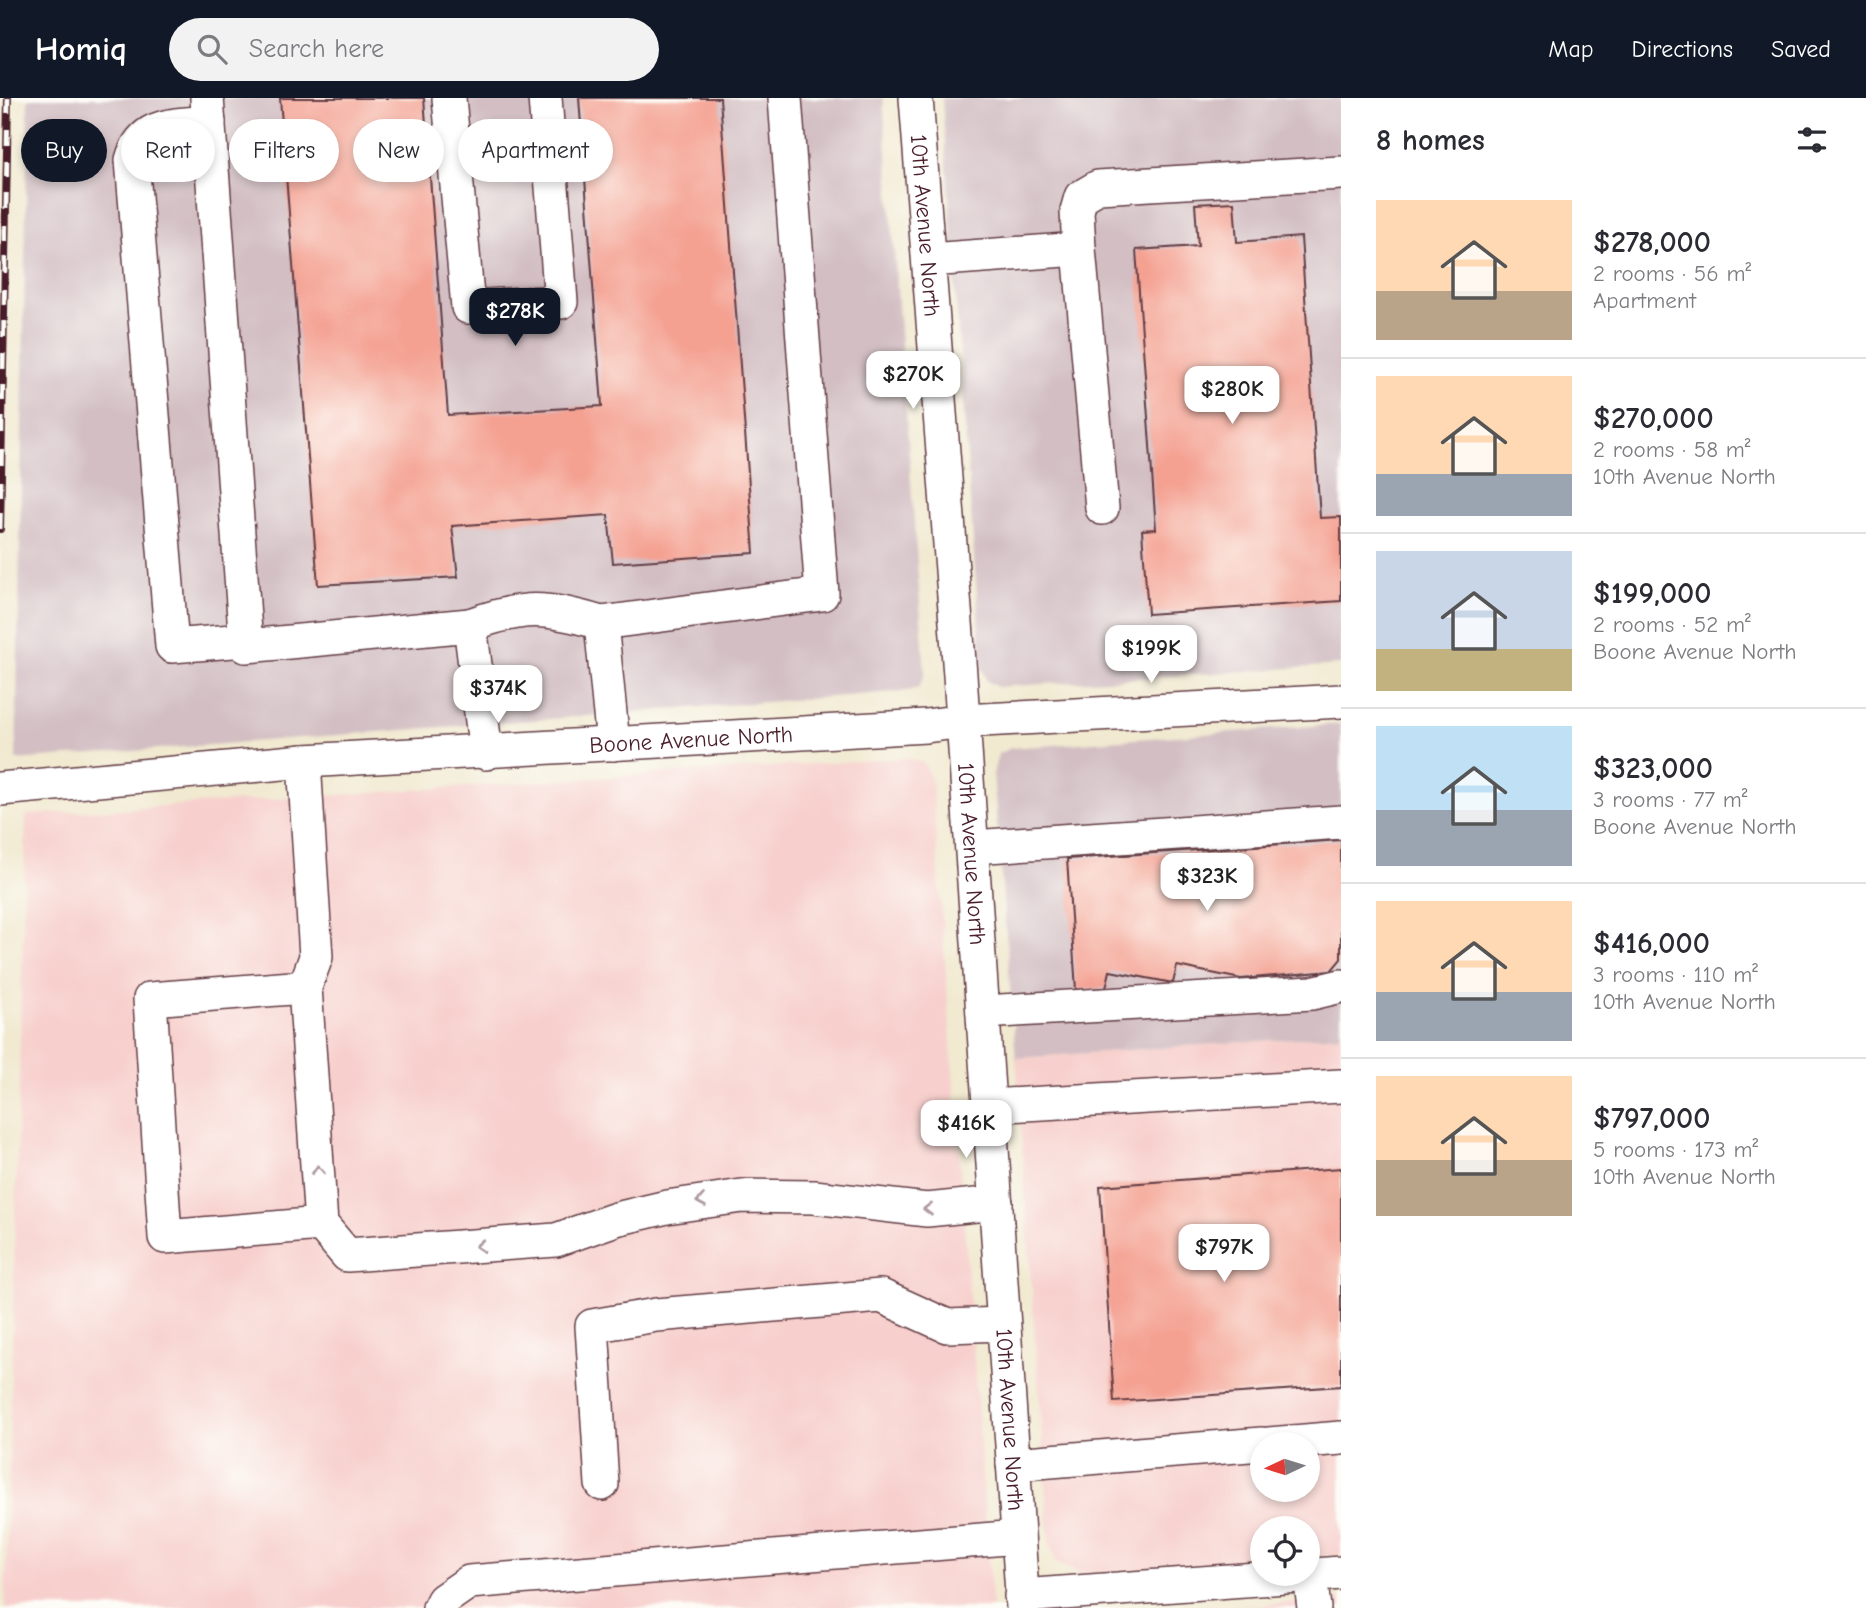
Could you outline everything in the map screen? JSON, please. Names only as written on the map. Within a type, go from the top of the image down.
[{"type":"street","points":[[449,98],[468,307],[561,302],[545,98]]},
{"type":"street","points":[[245,640],[172,646],[132,160],[137,145],[159,128],[208,110],[246,646],[470,625],[510,611],[545,609],[601,623],[822,594],[785,98]]},
{"type":"street","name":"10th Avenue North","points":[[916,98],[972,847],[1022,1602]]},
{"type":"street","points":[[1102,508],[1079,249],[1077,211],[1081,197],[1098,187],[1341,173]]},
{"type":"street","points":[[929,260],[1079,249]]},
{"type":"street","points":[[601,623],[613,744]]},
{"type":"street","points":[[470,625],[486,753]]},
{"type":"street","name":"Boone Avenue North","points":[[0,789],[304,761],[486,753],[926,726],[963,721],[1341,701]]},
{"type":"street","points":[[304,761],[316,957],[305,987],[321,1224],[347,1255],[556,1240],[654,1210],[742,1196],[814,1197],[927,1210],[996,1203]]},
{"type":"street","points":[[972,847],[1341,822]]},
{"type":"street","points":[[983,1012],[1312,993],[1341,985]]},
{"type":"street","points":[[305,987],[150,999],[165,1237],[321,1224]]},
{"type":"street","points":[[989,1106],[1341,1086]]},
{"type":"street","points":[[602,1484],[592,1326],[656,1315],[881,1296],[947,1325],[1003,1324]]},
{"type":"street","points":[[1320,1440],[1341,1438]]},
{"type":"street","points":[[1013,1464],[1250,1445]]},
{"type":"street","points":[[439,1608],[443,1600],[469,1582],[1018,1537]]},
{"type":"street","points":[[1022,1602],[1326,1574],[1314,1608]]},
{"type":"shaded area","points":[[28,98],[883,98],[925,673],[919,687],[908,691],[16,760],[26,182],[107,182],[107,119],[28,119]]},
{"type":"shaded area","points":[[942,98],[1341,98],[1341,665],[997,687],[987,681],[982,669]]},
{"type":"shaded area","points":[[1341,724],[1341,1035],[1016,1058],[993,774],[998,754],[1011,748]]},
{"type":"shaded area","points":[[907,758],[924,763],[932,781],[992,1608],[5,1608],[26,815]]},
{"type":"shaded area","points":[[1341,1035],[1341,1555],[1320,1556],[1320,1516],[1250,1516],[1250,1562],[1080,1574],[1056,1563],[1049,1542],[1016,1058]]},
{"type":"shaded area","points":[[1341,1599],[1341,1608],[1223,1608]]},
{"type":"building","points":[[280,98],[424,98],[426,119],[353,119],[353,182],[430,182],[448,415],[602,406],[585,182],[613,182],[613,119],[581,119],[579,98],[720,98],[754,553],[613,563],[608,515],[452,526],[458,577],[318,585],[287,182],[339,182],[339,119],[282,119]]},
{"type":"building","points":[[1234,202],[1237,242],[1301,237],[1320,518],[1341,517],[1341,601],[1148,614],[1142,530],[1156,529],[1136,250],[1198,246],[1195,204]]},
{"type":"building","points":[[1341,840],[1341,959],[1331,971],[1241,979],[1177,966],[1173,983],[1110,971],[1106,988],[1076,990],[1067,859]]},
{"type":"building","points":[[1341,1168],[1341,1386],[1114,1402],[1100,1186]]},
{"type":"railway","points":[[0,529],[8,98]]}]
